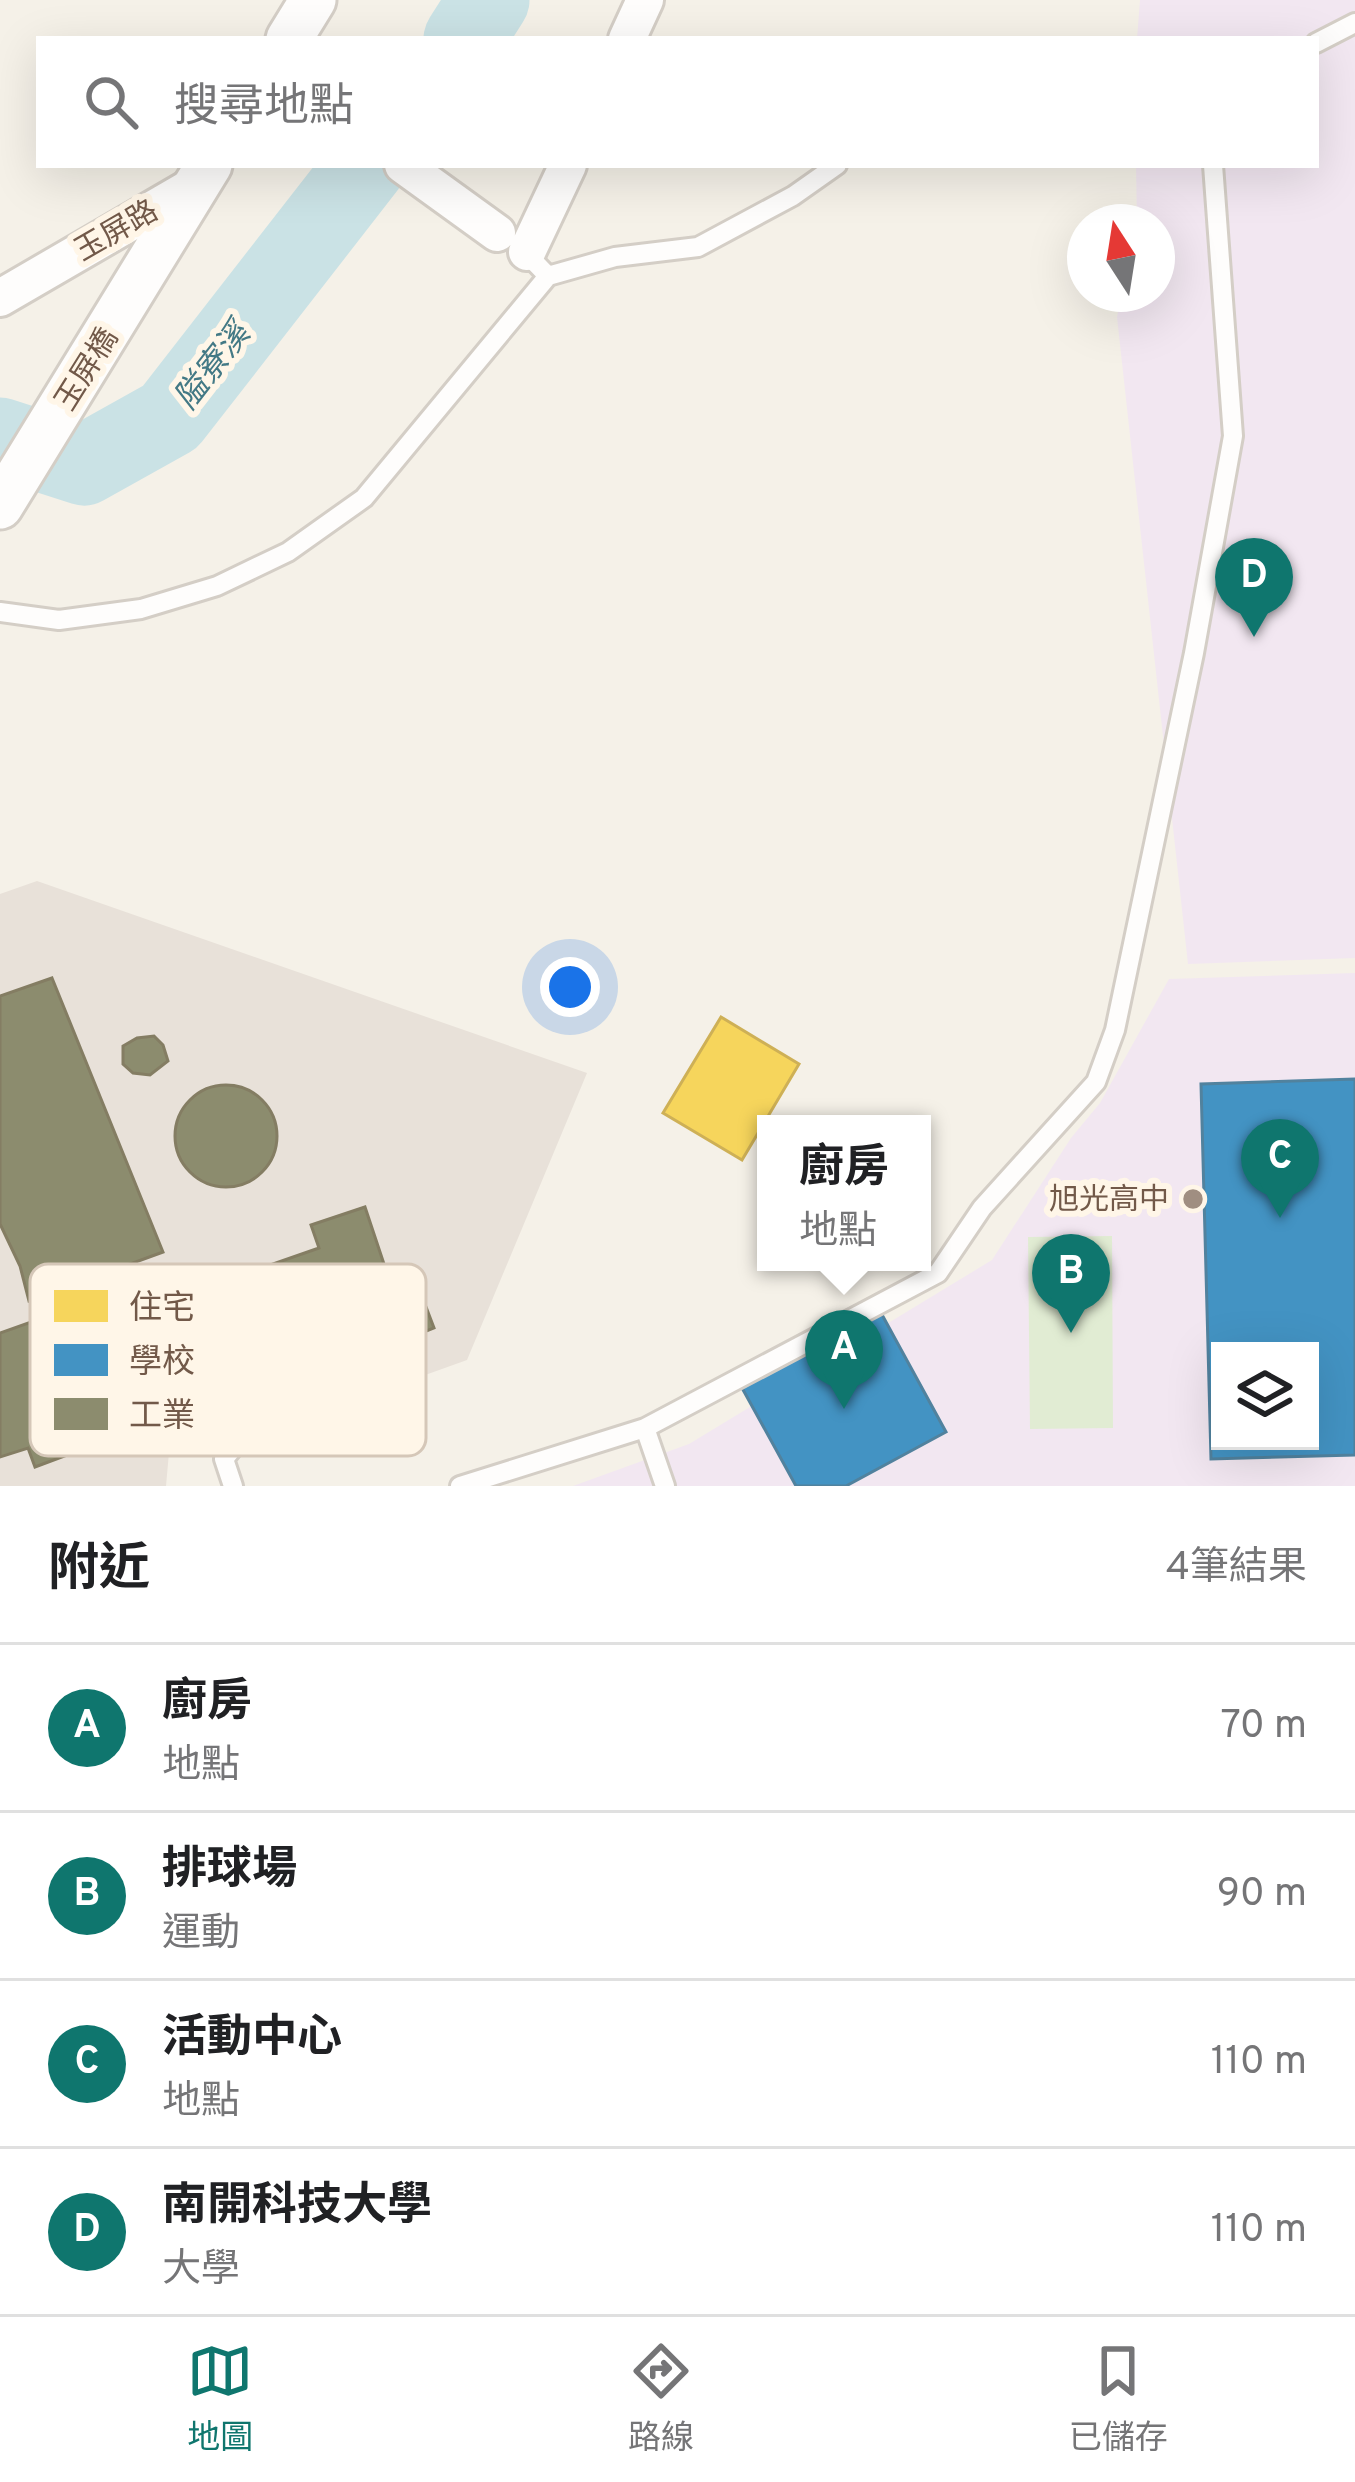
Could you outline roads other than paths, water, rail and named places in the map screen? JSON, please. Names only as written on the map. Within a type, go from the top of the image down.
[{"type":"street","points":[[291,36],[314,0]]},
{"type":"street","points":[[628,36],[645,0]]},
{"type":"street","points":[[407,168],[524,254],[567,168]]},
{"type":"street","name":"玉屏路","points":[[172,231],[204,174]]},
{"type":"street","name":"玉屏路","points":[[0,298],[204,174]]},
{"type":"street","name":"玉屏橋","points":[[0,506],[172,231]]},
{"type":"lane","points":[[1319,41],[1355,23]]},
{"type":"lane","points":[[0,613],[59,620],[141,609],[217,586],[288,552],[364,498],[524,254],[615,257],[698,247],[794,196],[833,168]]},
{"type":"lane","points":[[460,1486],[645,1428],[938,1274],[982,1208],[1096,1082],[1115,1030],[1194,653],[1233,436],[1213,168]]},
{"type":"lane","points":[[645,1428],[665,1486]]},
{"type":"lane","points":[[226,1456],[233,1486]]},
{"type":"waterway","name":"隘寮溪","points":[[466,36],[489,0]]},
{"type":"waterway","name":"隘寮溪","points":[[0,438],[84,465],[170,417],[364,168]]},
{"type":"place","name":"南開科技大學","points":[[1254,637]]},
{"type":"place","name":"旭光高中","points":[[1193,1199]]},
{"type":"place","name":"活動中心","points":[[1280,1218]]},
{"type":"place","name":"排球場","points":[[1071,1333]]},
{"type":"place","name":"廚房","points":[[844,1409]]}]
